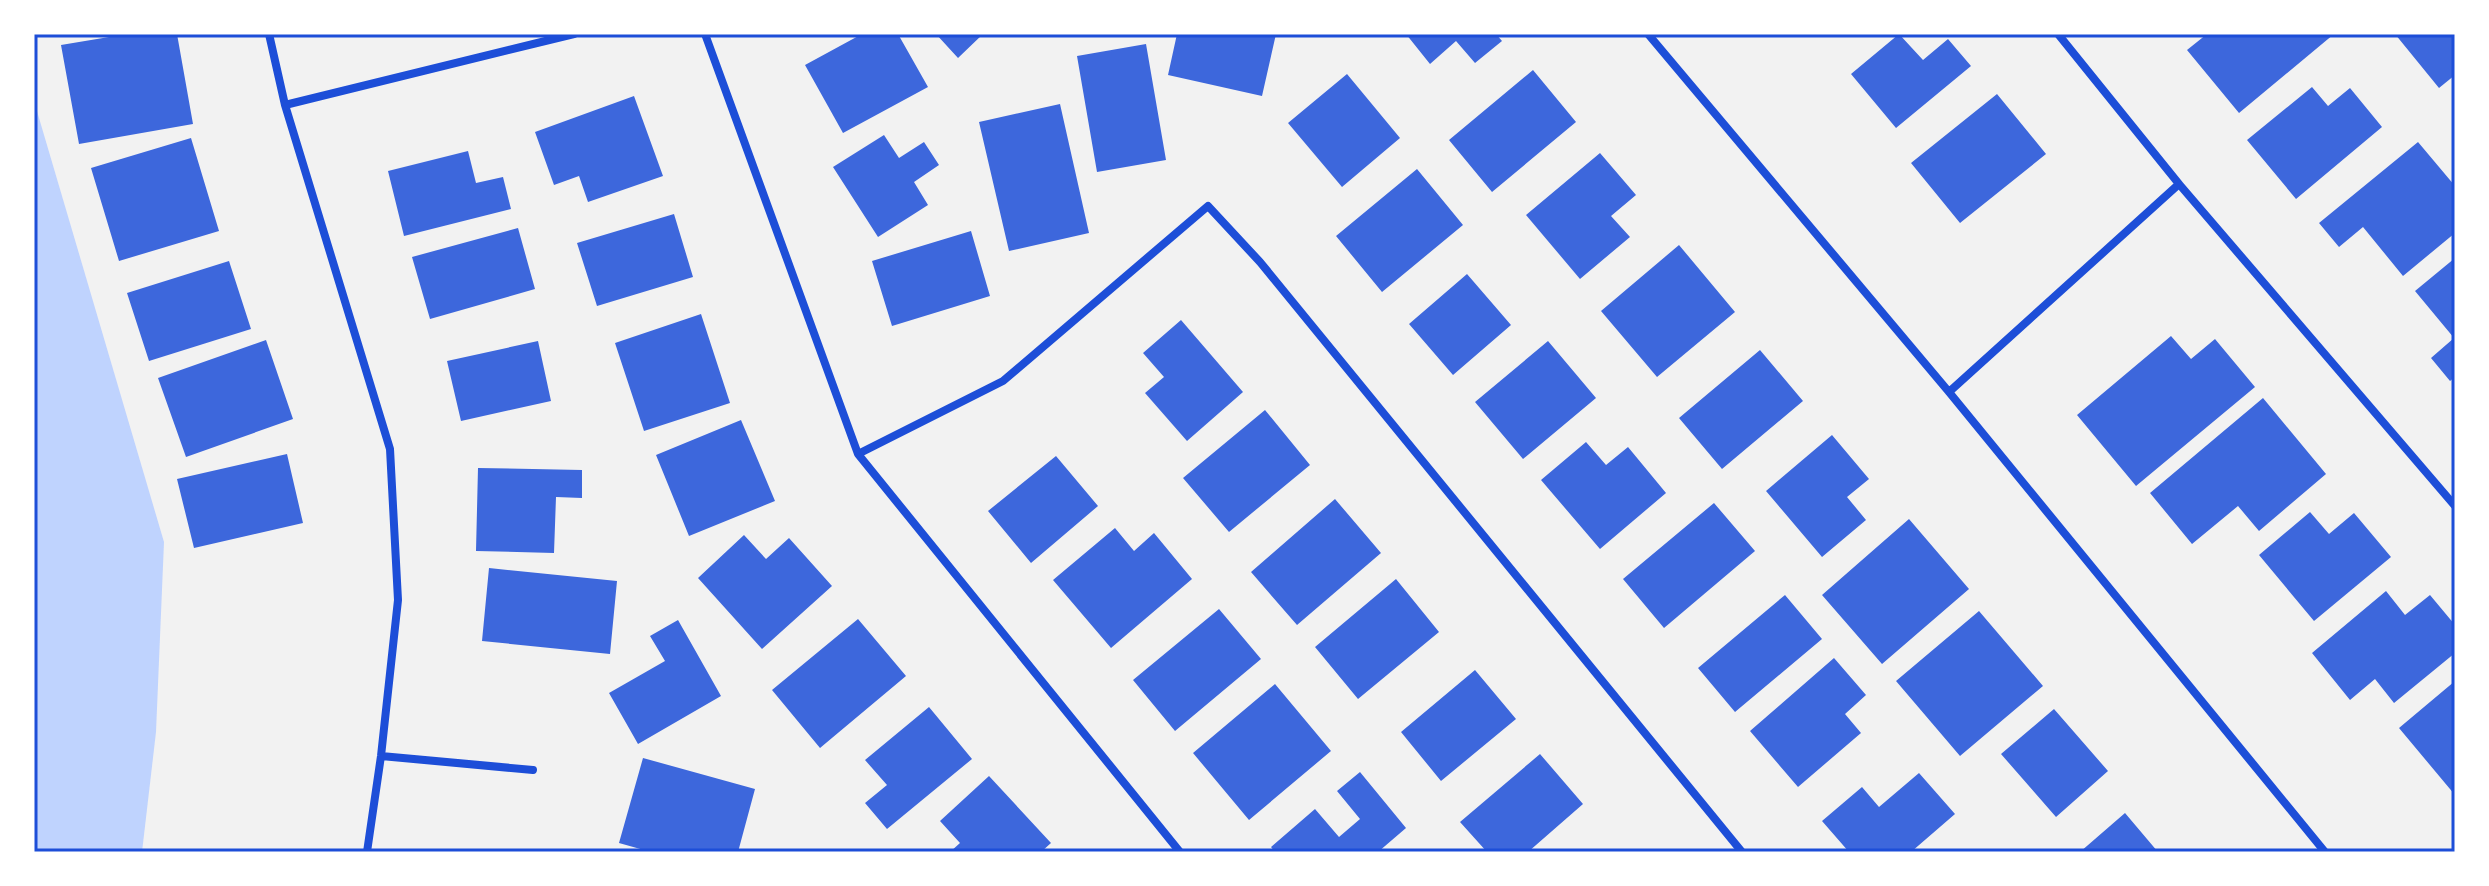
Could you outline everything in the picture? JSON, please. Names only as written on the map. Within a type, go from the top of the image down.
[{"type":"street","points":[[269,34],[285,105],[390,449],[398,600],[367,852]]},
{"type":"street","points":[[285,105],[574,34]]},
{"type":"street","points":[[705,34],[858,454],[1180,852]]},
{"type":"street","points":[[1648,34],[1949,392],[2325,852]]},
{"type":"street","points":[[2058,34],[2179,184],[2455,506]]},
{"type":"street","points":[[1949,392],[2179,184]]},
{"type":"street","points":[[858,454],[1003,381],[1208,206],[1260,262],[1742,852]]},
{"type":"street","points":[[381,756],[533,770]]},
{"type":"water","points":[[34,101],[164,542],[156,732],[142,852],[34,852]]},
{"type":"building","points":[[127,34],[177,34],[193,124],[79,144],[61,45]]},
{"type":"building","points":[[862,34],[898,34],[928,87],[843,133],[805,65]]},
{"type":"building","points":[[936,34],[983,34],[958,58]]},
{"type":"building","points":[[1177,34],[1276,34],[1262,96],[1168,75]]},
{"type":"building","points":[[1406,34],[1496,34],[1502,41],[1475,63],[1456,41],[1430,64]]},
{"type":"building","points":[[1899,34],[1923,60],[1948,39],[1971,66],[1896,128],[1851,74]]},
{"type":"building","points":[[2207,34],[2334,34],[2239,113],[2187,50]]},
{"type":"building","points":[[2395,34],[2455,34],[2455,75],[2439,88]]},
{"type":"building","points":[[1146,44],[1166,160],[1097,172],[1077,56]]},
{"type":"building","points":[[1533,70],[1576,122],[1492,192],[1449,140]]},
{"type":"building","points":[[1347,74],[1400,138],[1342,187],[1288,123]]},
{"type":"building","points":[[2312,87],[2328,106],[2350,88],[2382,127],[2296,199],[2247,140]]},
{"type":"building","points":[[1997,94],[2046,154],[1960,223],[1911,163]]},
{"type":"building","points":[[634,96],[663,176],[588,202],[579,176],[554,185],[535,132]]},
{"type":"building","points":[[1060,104],[1089,233],[1009,251],[979,122]]},
{"type":"building","points":[[884,135],[899,158],[924,142],[939,165],[914,182],[928,205],[878,237],[833,167]]},
{"type":"building","points":[[191,138],[219,231],[119,261],[91,168]]},
{"type":"building","points":[[2418,142],[2455,186],[2455,233],[2403,276],[2363,227],[2339,247],[2319,223]]},
{"type":"building","points":[[468,151],[476,183],[503,177],[511,209],[404,236],[388,171]]},
{"type":"building","points":[[1600,153],[1636,195],[1611,216],[1630,237],[1580,279],[1526,215]]},
{"type":"building","points":[[1417,169],[1463,225],[1382,292],[1336,236]]},
{"type":"building","points":[[674,214],[693,277],[597,306],[577,243]]},
{"type":"building","points":[[518,228],[535,289],[430,319],[412,257]]},
{"type":"building","points":[[971,231],[990,296],[892,326],[872,261]]},
{"type":"building","points":[[1679,245],[1735,312],[1657,377],[1601,311]]},
{"type":"building","points":[[2455,258],[2455,377],[2450,381],[2431,358],[2454,338],[2415,291]]},
{"type":"building","points":[[229,261],[251,329],[149,361],[127,293]]},
{"type":"building","points":[[1467,274],[1511,325],[1453,375],[1409,324]]},
{"type":"building","points":[[701,314],[730,403],[644,431],[615,343]]},
{"type":"building","points":[[1181,320],[1243,392],[1187,441],[1145,393],[1164,377],[1143,353]]},
{"type":"building","points":[[2171,336],[2191,359],[2215,339],[2255,387],[2136,486],[2077,415]]},
{"type":"building","points":[[266,340],[293,419],[186,457],[158,378]]},
{"type":"building","points":[[538,341],[551,401],[461,421],[447,361]]},
{"type":"building","points":[[1548,341],[1596,398],[1523,459],[1475,402]]},
{"type":"building","points":[[1760,350],[1803,401],[1722,469],[1679,418]]},
{"type":"building","points":[[2263,398],[2326,474],[2259,531],[2238,506],[2192,544],[2150,493]]},
{"type":"building","points":[[1265,410],[1310,465],[1229,532],[1183,478]]},
{"type":"building","points":[[741,420],[775,501],[689,536],[656,455]]},
{"type":"building","points":[[1832,435],[1869,479],[1847,497],[1866,520],[1822,557],[1766,491]]},
{"type":"building","points":[[1586,442],[1606,465],[1628,447],[1666,493],[1600,549],[1541,480]]},
{"type":"building","points":[[287,454],[303,523],[194,548],[177,479]]},
{"type":"building","points":[[1056,456],[1098,506],[1031,563],[988,511]]},
{"type":"building","points":[[478,468],[582,470],[582,498],[556,497],[554,553],[476,551]]},
{"type":"building","points":[[1335,499],[1381,553],[1297,625],[1251,572]]},
{"type":"building","points":[[1714,503],[1755,551],[1664,628],[1623,579]]},
{"type":"building","points":[[2310,512],[2329,534],[2354,513],[2391,557],[2314,621],[2259,555]]},
{"type":"building","points":[[1909,519],[1969,589],[1882,664],[1822,595]]},
{"type":"building","points":[[1115,528],[1134,551],[1154,533],[1192,579],[1111,648],[1053,580]]},
{"type":"building","points":[[744,535],[766,559],[789,538],[832,586],[762,649],[698,578]]},
{"type":"building","points":[[489,568],[617,581],[610,654],[482,641]]},
{"type":"building","points":[[1396,579],[1439,632],[1358,699],[1315,647]]},
{"type":"building","points":[[2386,591],[2405,615],[2430,595],[2455,625],[2455,653],[2394,703],[2375,679],[2350,700],[2312,653]]},
{"type":"building","points":[[1785,595],[1822,639],[1735,712],[1698,668]]},
{"type":"building","points":[[1219,609],[1261,659],[1175,731],[1133,680]]},
{"type":"building","points":[[1979,611],[2043,686],[1960,756],[1896,681]]},
{"type":"building","points":[[858,619],[906,676],[820,748],[772,690]]},
{"type":"building","points":[[678,620],[721,696],[638,744],[609,693],[665,661],[650,636]]},
{"type":"building","points":[[1834,658],[1866,695],[1845,714],[1861,733],[1798,787],[1750,731]]},
{"type":"building","points":[[1475,670],[1516,719],[1441,781],[1401,732]]},
{"type":"building","points":[[2455,681],[2455,795],[2399,728]]},
{"type":"building","points":[[1275,684],[1331,751],[1249,820],[1193,753]]},
{"type":"building","points":[[929,707],[972,759],[887,829],[865,803],[887,785],[865,760]]},
{"type":"building","points":[[2054,709],[2108,771],[2056,817],[2001,754]]},
{"type":"building","points":[[1540,754],[1583,804],[1528,852],[1487,852],[1460,822]]},
{"type":"building","points":[[643,758],[755,789],[738,852],[651,852],[619,843]]},
{"type":"building","points":[[1360,772],[1406,828],[1378,852],[1275,852],[1271,847],[1315,809],[1339,837],[1360,819],[1337,791]]},
{"type":"building","points":[[1919,773],[1955,814],[1911,852],[1849,852],[1822,821],[1862,787],[1879,807]]},
{"type":"building","points":[[989,776],[1051,843],[1041,852],[950,852],[960,843],[940,821]]},
{"type":"building","points":[[2125,813],[2158,852],[2080,852]]}]
